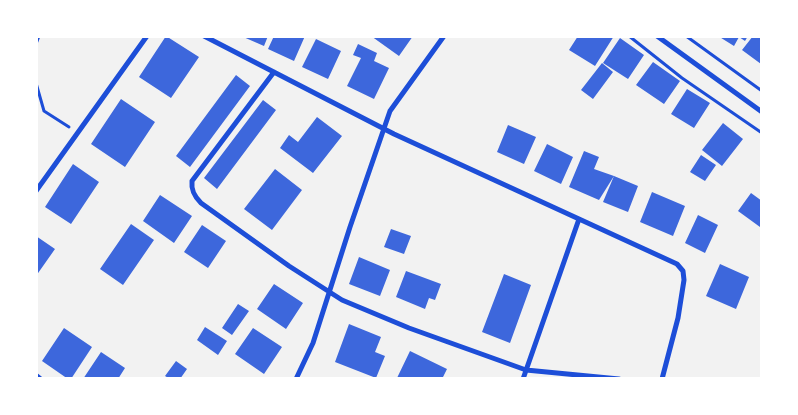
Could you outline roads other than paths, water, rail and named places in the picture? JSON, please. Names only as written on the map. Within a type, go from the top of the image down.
[{"type":"street","points":[[36,191],[147,36]]},
{"type":"street","points":[[204,36],[384,129],[676,264],[683,271],[683,292],[662,379]]},
{"type":"street","points":[[296,379],[313,343],[390,111],[444,36]]},
{"type":"street","points":[[657,36],[762,112]]},
{"type":"street","points":[[274,72],[192,181],[192,188],[196,197],[208,208],[330,293],[342,300],[409,328],[526,370],[619,379]]},
{"type":"street","points":[[522,379],[579,220]]}]
